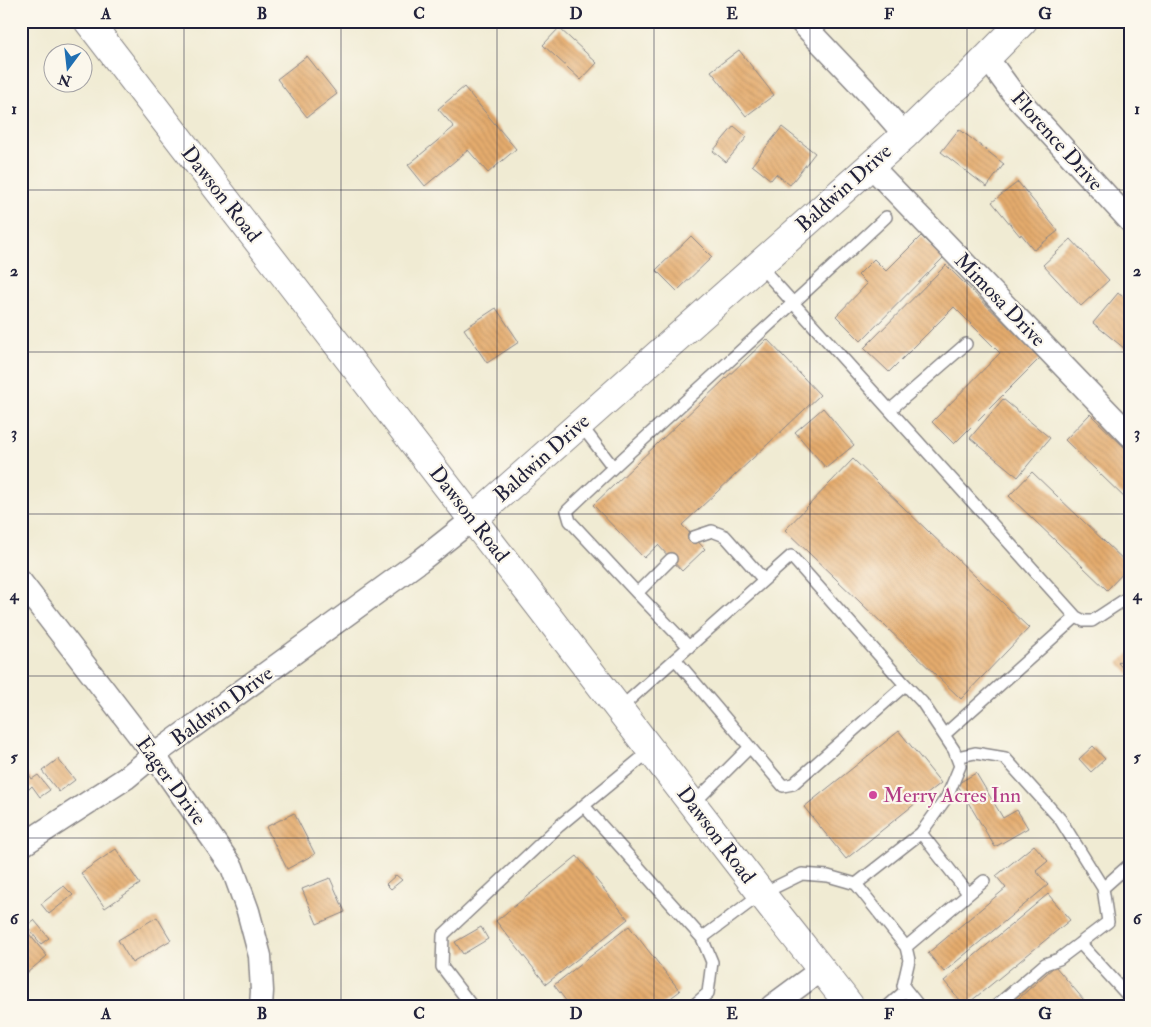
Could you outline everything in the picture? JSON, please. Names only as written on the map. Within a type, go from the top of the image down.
[{"type":"main road","name":"Dawson Road","points":[[88,21],[290,282],[342,354],[473,519],[761,894],[850,1006]]},
{"type":"main road","name":"Baldwin Drive","points":[[473,519],[905,134],[987,58],[1023,21]]},
{"type":"street","points":[[800,21],[905,134]]},
{"type":"street","name":"Florence Drive","points":[[987,58],[1012,92],[1130,221]]},
{"type":"street","name":"Mimosa Drive","points":[[870,165],[1130,435]]},
{"type":"street","name":"Baldwin Drive","points":[[21,846],[126,778],[154,755],[420,561],[473,519]]},
{"type":"street","name":"Eager Drive","points":[[21,582],[154,755],[232,867],[248,911],[260,956],[261,1006]]},
{"type":"street","points":[[772,1006],[822,969]]},
{"type":"lane","points":[[689,647],[570,521],[567,511],[794,304],[886,217]]},
{"type":"lane","points":[[758,264],[1076,617],[1084,621],[1092,621],[1130,596]]},
{"type":"lane","points":[[890,410],[966,344]]},
{"type":"lane","points":[[580,424],[614,467]]},
{"type":"lane","points":[[694,537],[712,531],[725,536],[764,580]]},
{"type":"lane","points":[[619,708],[791,556],[922,702],[944,735],[960,766],[947,797],[921,833],[856,884]]},
{"type":"lane","points":[[637,593],[671,559]]},
{"type":"lane","points":[[944,735],[1076,617]]},
{"type":"lane","points":[[675,659],[783,786],[793,784],[905,684]]},
{"type":"lane","points":[[693,804],[750,747]]},
{"type":"lane","points":[[472,1006],[442,967],[443,935],[559,826],[651,750]]},
{"type":"lane","points":[[957,757],[975,752],[1005,758],[1060,819],[1103,888],[1108,922],[1058,959],[1045,964],[996,1006]]},
{"type":"lane","points":[[584,806],[702,938],[712,962],[708,993],[693,1006]]},
{"type":"lane","points":[[921,833],[968,893]]},
{"type":"lane","points":[[1103,888],[1130,864]]},
{"type":"lane","points":[[702,938],[761,894],[802,874],[828,876],[856,884],[906,947],[909,960],[903,986],[919,1006]]},
{"type":"lane","points":[[906,947],[984,881]]},
{"type":"lane","points":[[1080,943],[1130,998]]},
{"type":"lane","points":[[888,1006],[906,990]]},
{"type":"building","points":[[559,28],[597,63],[581,80],[543,45]]},
{"type":"building","points":[[739,50],[774,95],[746,116],[711,71]]},
{"type":"building","points":[[307,56],[337,94],[307,117],[277,79]]},
{"type":"building","points":[[464,87],[516,149],[488,173],[468,150],[425,186],[408,165],[454,127],[438,109]]},
{"type":"building","points":[[734,126],[747,137],[726,162],[713,151]]},
{"type":"building","points":[[782,127],[815,153],[790,185],[776,174],[771,180],[752,165]]},
{"type":"building","points":[[959,129],[1004,164],[987,187],[941,152]]},
{"type":"building","points":[[1018,182],[1058,231],[1034,250],[992,202]]},
{"type":"building","points":[[691,236],[712,257],[677,291],[656,270]]},
{"type":"building","points":[[921,236],[943,258],[861,341],[836,316],[867,284],[858,275],[874,259],[886,271]]},
{"type":"building","points":[[1071,239],[1109,280],[1081,306],[1043,265]]},
{"type":"building","points":[[946,265],[1040,358],[954,444],[932,422],[1000,353],[954,307],[889,372],[864,348]]},
{"type":"building","points":[[1118,293],[1130,302],[1130,353],[1093,323]]},
{"type":"building","points":[[496,308],[519,342],[487,363],[464,329]]},
{"type":"building","points":[[767,339],[820,395],[682,525],[705,549],[682,571],[658,545],[644,558],[593,505]]},
{"type":"building","points":[[1003,399],[1050,438],[1018,477],[970,438]]},
{"type":"building","points":[[823,408],[854,445],[826,468],[795,432]]},
{"type":"building","points":[[1090,414],[1130,453],[1130,503],[1065,440]]},
{"type":"building","points":[[853,459],[1029,628],[961,699],[785,530]]},
{"type":"building","points":[[1032,472],[1130,566],[1107,590],[1009,496]]},
{"type":"building","points":[[1130,652],[1130,676],[1118,663]]},
{"type":"building","name":"Merry Acres Inn","points":[[899,731],[941,783],[846,859],[804,807]]},
{"type":"building","points":[[1093,746],[1105,759],[1091,772],[1079,759]]},
{"type":"building","points":[[58,759],[75,780],[59,792],[42,771]]},
{"type":"building","points":[[28,773],[32,779],[38,775],[50,790],[40,797],[32,786],[29,789],[21,778]]},
{"type":"building","points":[[976,773],[1003,818],[1017,810],[1028,828],[995,847],[957,784]]},
{"type":"building","points":[[294,813],[315,854],[287,869],[266,827]]},
{"type":"building","points":[[1034,845],[1048,861],[1036,871],[1048,885],[944,972],[928,953],[1006,888],[996,876]]},
{"type":"building","points":[[116,849],[140,884],[105,908],[81,873]]},
{"type":"building","points":[[577,856],[628,919],[546,984],[496,921]]},
{"type":"building","points":[[396,875],[402,880],[391,889],[386,884]]},
{"type":"building","points":[[330,878],[345,912],[317,924],[302,889]]},
{"type":"building","points":[[64,886],[73,895],[49,914],[41,904]]},
{"type":"building","points":[[1048,894],[1070,920],[965,1006],[944,981]]},
{"type":"building","points":[[157,917],[171,940],[132,963],[118,940]]},
{"type":"building","points":[[34,920],[49,938],[41,944],[26,926]]},
{"type":"building","points":[[629,926],[680,991],[660,1006],[570,1006],[554,985]]},
{"type":"building","points":[[481,927],[488,939],[463,954],[455,942]]},
{"type":"building","points":[[25,929],[47,956],[21,978],[21,932]]},
{"type":"building","points":[[1055,966],[1089,1006],[1010,1006]]},
{"type":"place","name":"Merry Acres Inn","points":[[873,795]]}]
